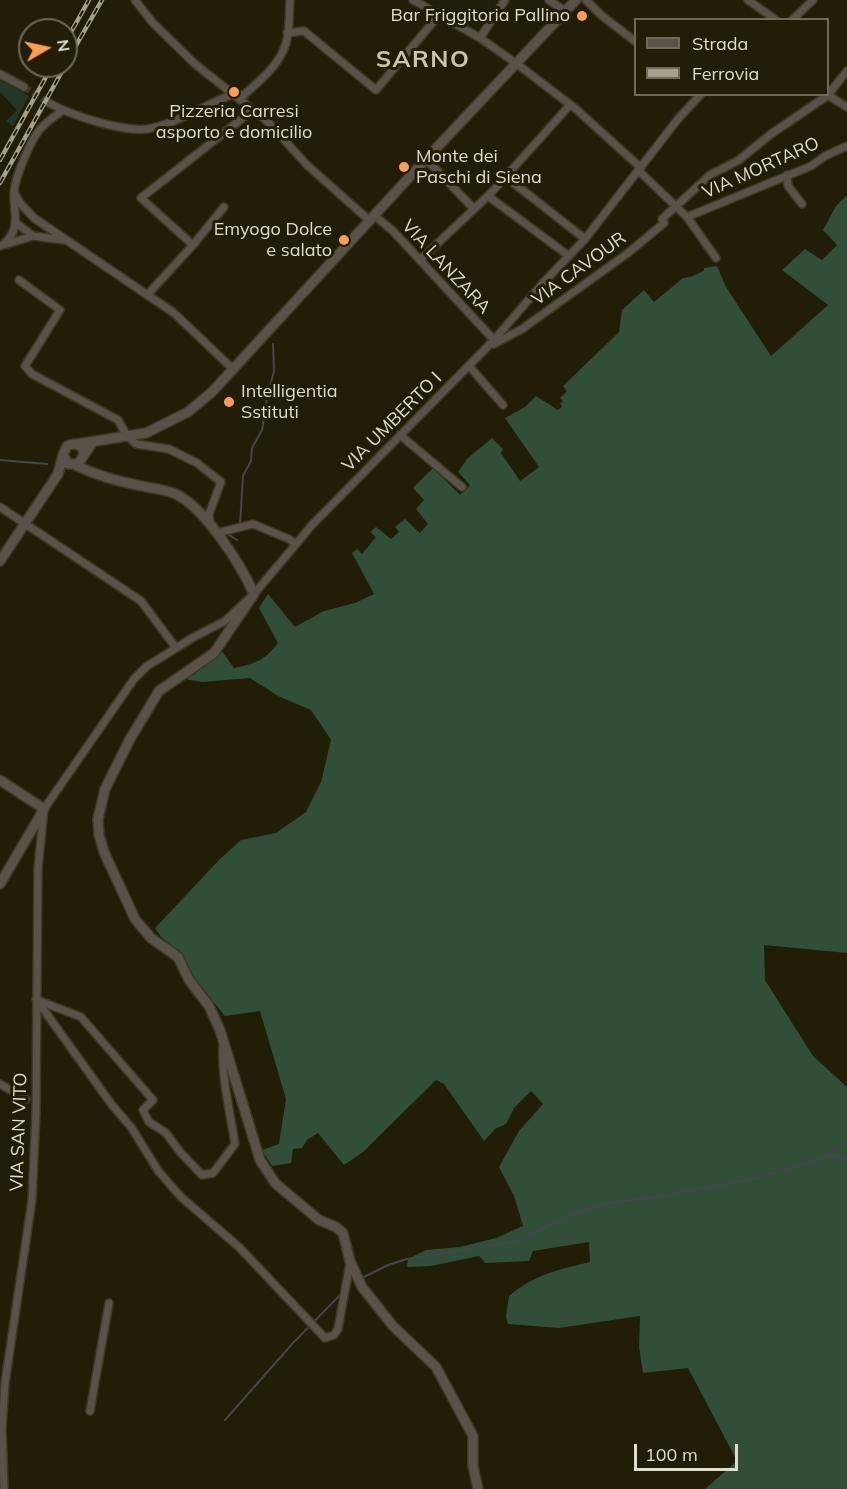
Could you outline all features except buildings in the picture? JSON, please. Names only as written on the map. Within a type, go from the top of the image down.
[{"type":"street","name":"VIA LANZARA","points":[[135,0],[153,23],[195,64],[267,121],[307,165],[372,219],[393,231],[494,340]]},
{"type":"street","points":[[49,103],[62,111],[88,120],[145,129],[164,125],[233,94],[244,95],[279,59],[286,43],[290,0]]},
{"type":"street","points":[[413,0],[480,38],[570,105],[677,206],[716,258]]},
{"type":"street","points":[[480,38],[505,0]]},
{"type":"street","points":[[549,0],[565,11]]},
{"type":"street","points":[[0,561],[58,474],[67,446],[146,433],[188,412],[212,392],[576,0]]},
{"type":"street","points":[[586,0],[601,15],[634,40]]},
{"type":"street","points":[[748,0],[773,18]]},
{"type":"street","points":[[794,18],[813,0]]},
{"type":"street","points":[[287,33],[304,31],[376,90],[440,15]]},
{"type":"street","name":"VIA CAVOUR","points":[[829,92],[847,71]]},
{"type":"street","points":[[0,74],[24,87]]},
{"type":"street","name":"VIA UMBERTO I","points":[[44,809],[134,679],[147,666],[225,621],[254,594],[312,525],[487,348],[585,239],[678,119],[699,96]]},
{"type":"street","name":"VIA CAVOUR","points":[[487,348],[522,329],[628,253],[664,223],[662,219],[710,175],[739,160],[825,96]]},
{"type":"street","points":[[828,96],[847,107]]},
{"type":"street","points":[[420,260],[488,196],[570,105]]},
{"type":"street","points":[[193,245],[141,198],[253,110]]},
{"type":"street","points":[[2,245],[13,236],[14,192],[18,172],[40,129],[62,111]]},
{"type":"street","name":"VIA MORTARO","points":[[687,217],[811,166],[825,156],[847,146]]},
{"type":"street","points":[[426,159],[474,210]]},
{"type":"street","points":[[787,176],[788,186],[802,204]]},
{"type":"street","points":[[506,177],[585,239]]},
{"type":"street","points":[[14,192],[20,203],[34,218],[174,313],[234,370]]},
{"type":"street","points":[[488,196],[569,256]]},
{"type":"street","points":[[147,294],[193,245],[224,207]]},
{"type":"street","points":[[15,222],[34,218]]},
{"type":"street","points":[[15,222],[33,236]]},
{"type":"street","points":[[2,245],[33,236],[66,240]]},
{"type":"street","points":[[19,280],[60,310],[24,366],[32,374],[118,420],[124,427],[126,436],[136,444],[169,449],[197,463],[220,482],[209,514],[210,523]]},
{"type":"street","points":[[469,366],[503,405]]},
{"type":"street","points":[[400,435],[462,487]]},
{"type":"street","points":[[58,474],[81,462],[92,443]]},
{"type":"street","points":[[77,444],[84,454],[88,471]]},
{"type":"street","points":[[63,455],[65,461],[88,471],[174,494],[188,502],[210,523],[254,594],[214,653],[159,691],[130,739],[105,789],[98,819],[99,835],[104,852],[135,919],[151,938],[178,957],[189,980],[209,1006],[223,1038],[260,1160],[275,1183],[319,1220],[336,1227],[343,1233],[350,1261],[359,1280],[393,1326],[436,1367],[473,1436],[473,1466],[478,1489]]},
{"type":"street","points":[[0,507],[141,601],[176,648]]},
{"type":"street","points":[[217,533],[253,524],[296,544]]},
{"type":"street","points":[[0,780],[44,809],[0,884]]},
{"type":"street","name":"VIA SAN VITO","points":[[4,1489],[2,1429],[5,1383],[32,1200],[36,1113],[38,868],[44,809]]},
{"type":"street","points":[[36,999],[81,1017],[153,1100],[143,1110],[149,1122],[166,1133],[202,1175],[213,1173],[235,1144],[221,1066],[223,1038]]},
{"type":"street","points":[[36,999],[112,1105],[131,1127],[159,1172],[181,1197],[239,1247],[325,1338],[334,1335],[338,1329],[350,1261]]},
{"type":"street","points":[[0,1083],[26,1099]]},
{"type":"street","points":[[90,1411],[109,1303]]},
{"type":"green space","points":[[0,80],[29,96],[13,126],[6,121],[17,110],[0,92]]},
{"type":"green space","points":[[847,195],[847,953],[764,945],[765,980],[813,1056],[847,1087],[847,1489],[705,1489],[737,1461],[688,1368],[643,1373],[639,1347],[640,1316],[559,1328],[508,1324],[506,1317],[509,1296],[528,1283],[557,1270],[590,1262],[589,1242],[533,1251],[529,1261],[485,1263],[479,1256],[431,1266],[407,1267],[408,1259],[426,1250],[460,1247],[496,1238],[523,1226],[514,1196],[499,1167],[519,1131],[543,1104],[531,1091],[514,1108],[506,1124],[495,1129],[484,1141],[444,1084],[436,1080],[363,1152],[344,1165],[318,1133],[307,1140],[302,1148],[293,1149],[291,1163],[272,1166],[262,1150],[279,1144],[286,1099],[260,1011],[225,1016],[194,978],[183,955],[161,937],[155,928],[241,840],[276,833],[306,812],[321,782],[331,740],[311,710],[278,696],[250,678],[202,682],[185,679],[221,650],[234,668],[248,665],[269,654],[278,643],[259,608],[268,594],[295,627],[324,611],[355,603],[374,594],[352,553],[357,549],[362,554],[376,537],[370,532],[376,527],[391,539],[399,532],[395,527],[405,519],[420,533],[428,524],[416,509],[424,500],[413,488],[433,468],[460,495],[470,485],[458,472],[467,459],[492,438],[503,449],[501,453],[520,481],[539,467],[505,418],[525,407],[536,396],[558,410],[562,407],[560,403],[563,401],[560,398],[567,391],[563,386],[619,332],[622,310],[644,290],[654,302],[683,278],[704,271],[704,268],[717,266],[726,287],[771,356],[828,305],[782,270],[805,249],[822,260],[837,245],[823,230],[836,206]]},
{"type":"waterway","points":[[240,524],[243,476],[251,461],[252,448],[262,430],[274,371],[273,344]]},
{"type":"waterway","points":[[0,460],[47,464]]},
{"type":"waterway","points":[[229,535],[237,540]]},
{"type":"waterway","points":[[362,1278],[388,1265],[407,1259],[513,1242],[577,1213],[608,1203],[657,1197],[758,1178],[829,1155],[847,1141]]},
{"type":"waterway","points":[[829,1155],[847,1159]]},
{"type":"waterway","points":[[225,1420],[293,1343],[343,1292]]},
{"type":"tunnel","points":[[24,87],[49,103]]},
{"type":"railway","points":[[78,20],[89,0]]},
{"type":"railway","points":[[78,42],[102,0]]},
{"type":"railway","points":[[0,160],[45,78]]},
{"type":"railway","points":[[0,183],[58,78]]},
{"type":"place","name":"Bar Friggitoria Pallino","points":[[582,16]]},
{"type":"place","name":"Pizzeria Carresi asporto e domicilio","points":[[234,92]]},
{"type":"place","name":"Monte dei Paschi di Siena","points":[[404,167]]},
{"type":"place","name":"Emyogo Dolce e salato","points":[[344,240]]},
{"type":"place","name":"Intelligentia Sstituti","points":[[229,402]]},
{"type":"district","name":"SARNO","points":[[423,60]]}]
